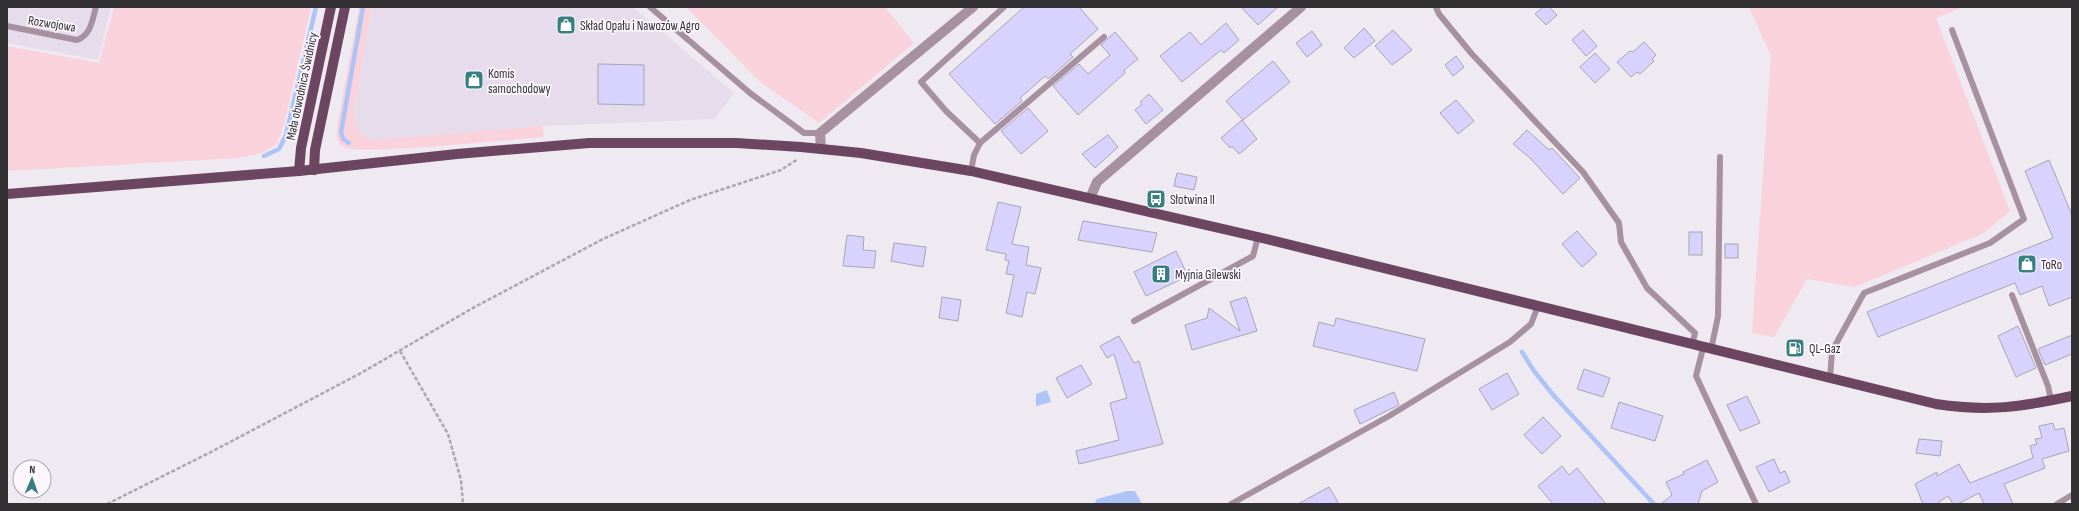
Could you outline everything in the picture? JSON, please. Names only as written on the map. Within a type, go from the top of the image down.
[{"type":"main road","name":"Mała obwodnica Świdnicy","points":[[299,171],[301,148],[331,7]]},
{"type":"main road","name":"Mała obwodnica Świdnicy","points":[[314,170],[315,150],[344,7]]},
{"type":"main road","points":[[7,194],[314,170],[457,154],[589,143],[671,142],[801,147],[906,159],[971,171],[1090,198],[1258,237],[1912,400],[1957,407],[2000,409],[2072,396]]},
{"type":"street","points":[[821,149],[820,133],[973,7]]},
{"type":"street","points":[[1090,198],[1097,182],[1301,7]]},
{"type":"lane","name":"Rozwojowa","points":[[7,26],[77,40],[85,37],[89,32],[96,7]]},
{"type":"lane","points":[[650,7],[750,93],[804,133],[820,133]]},
{"type":"lane","points":[[980,143],[946,111],[921,82],[1004,7]]},
{"type":"lane","points":[[1436,7],[1439,14],[1471,53],[1583,172],[1619,223],[1621,242],[1647,288],[1695,333],[1692,345]]},
{"type":"lane","points":[[1830,379],[1832,350],[1864,293],[1990,243],[2024,219],[1952,30]]},
{"type":"lane","points":[[971,171],[974,155],[980,143],[1104,37]]},
{"type":"lane","points":[[1720,157],[1718,316],[1696,376],[1756,504]]},
{"type":"lane","points":[[1134,321],[1253,256],[1258,237]]},
{"type":"lane","points":[[2012,294],[2048,386],[2051,400]]},
{"type":"lane","points":[[1231,504],[1389,416],[1510,342],[1531,324],[1538,306]]},
{"type":"lane","points":[[2057,504],[2072,495]]},
{"type":"path","points":[[107,504],[114,499],[211,452],[400,351],[471,309],[603,239],[690,200],[781,170],[798,161],[801,147]]},
{"type":"path","points":[[400,351],[448,434],[461,480],[463,504]]},
{"type":"shaded area","points":[[7,7],[111,7],[98,60],[7,43]]},
{"type":"shaded area","points":[[114,7],[311,7],[284,125],[277,144],[262,153],[239,158],[7,171],[7,46],[99,63]]},
{"type":"shaded area","points":[[359,7],[372,7],[354,110],[356,125],[360,132],[367,138],[372,140],[543,126],[544,137],[376,150],[354,149],[340,145],[337,139],[337,129]]},
{"type":"shaded area","points":[[372,7],[633,7],[734,93],[715,119],[543,126],[372,140],[363,136],[355,127],[354,110]]},
{"type":"shaded area","points":[[885,7],[914,43],[819,123],[759,81],[687,8]]},
{"type":"shaded area","points":[[1749,7],[1964,7],[1936,18],[2010,211],[1984,233],[1855,287],[1807,279],[1774,337],[1752,333],[1771,56]]},
{"type":"water","points":[[1047,390],[1051,402],[1036,406],[1036,394]]},
{"type":"water","points":[[1127,491],[1135,491],[1142,504],[1094,504],[1097,499]]},
{"type":"building","points":[[1024,7],[1079,7],[1098,29],[1070,54],[1073,57],[1048,79],[1045,76],[1020,98],[1022,101],[995,124],[949,74]]},
{"type":"building","points":[[1241,7],[1278,7],[1258,25]]},
{"type":"building","points":[[1543,7],[1549,7],[1557,15],[1546,25],[1535,14]]},
{"type":"building","points":[[1226,23],[1239,40],[1224,53],[1221,50],[1182,82],[1160,56],[1190,32],[1201,45]]},
{"type":"building","points":[[1364,28],[1375,41],[1354,58],[1344,48]]},
{"type":"building","points":[[1393,30],[1412,50],[1392,65],[1375,46]]},
{"type":"building","points":[[1583,30],[1597,46],[1586,56],[1572,40]]},
{"type":"building","points":[[1312,31],[1322,45],[1307,57],[1296,43]]},
{"type":"building","points":[[1115,32],[1138,59],[1124,70],[1125,73],[1078,115],[1053,86],[1079,64],[1088,74],[1110,55],[1101,45]]},
{"type":"building","points":[[1644,42],[1656,55],[1652,59],[1654,61],[1640,74],[1637,72],[1631,77],[1617,62],[1630,51],[1633,52]]},
{"type":"building","points":[[1595,53],[1610,69],[1595,83],[1580,67]]},
{"type":"building","points":[[1456,56],[1464,67],[1453,76],[1445,65]]},
{"type":"building","points":[[1273,61],[1290,82],[1243,120],[1226,101]]},
{"type":"building","points":[[598,64],[644,65],[644,105],[598,104]]},
{"type":"building","points":[[1149,94],[1163,110],[1146,124],[1135,110],[1142,104],[1140,102]]},
{"type":"building","points":[[1456,100],[1474,121],[1458,134],[1440,113]]},
{"type":"building","points":[[1028,108],[1048,131],[1021,154],[1001,131]]},
{"type":"building","points":[[1242,120],[1257,139],[1239,154],[1232,146],[1230,148],[1221,138]]},
{"type":"building","points":[[1527,130],[1549,150],[1552,148],[1580,178],[1563,194],[1530,158],[1513,144]]},
{"type":"building","points":[[1108,135],[1118,147],[1095,168],[1082,154]]},
{"type":"building","points":[[2049,160],[2072,215],[2072,297],[2049,306],[2042,286],[2020,295],[2015,283],[1878,337],[1867,312],[2053,238],[2025,171]]},
{"type":"building","points":[[1177,173],[1197,177],[1194,190],[1174,186]]},
{"type":"building","points":[[998,202],[1021,207],[1012,244],[1029,247],[1026,265],[1041,268],[1035,294],[1027,292],[1022,317],[1006,313],[1014,275],[1006,274],[1009,261],[1005,260],[1006,254],[986,250]]},
{"type":"building","points":[[1083,221],[1157,233],[1152,252],[1078,240]]},
{"type":"building","points":[[1577,231],[1597,254],[1582,267],[1562,244]]},
{"type":"building","points":[[1689,232],[1702,232],[1702,255],[1689,255]]},
{"type":"building","points":[[847,235],[864,237],[863,250],[876,251],[874,268],[843,266]]},
{"type":"building","points":[[894,243],[926,247],[923,267],[891,261]]},
{"type":"building","points":[[1725,244],[1738,244],[1738,258],[1725,258]]},
{"type":"building","name":"Myjnia Gilewski","points":[[1176,251],[1188,276],[1146,296],[1134,272]]},
{"type":"building","points":[[942,297],[961,300],[958,321],[939,318]]},
{"type":"building","points":[[1246,297],[1257,331],[1192,350],[1185,325],[1207,318],[1209,308],[1240,331],[1230,302]]},
{"type":"building","points":[[1336,318],[1425,339],[1417,371],[1313,346],[1319,322],[1334,326]]},
{"type":"building","points":[[2018,326],[2036,368],[2016,377],[1998,336]]},
{"type":"building","points":[[2072,335],[2072,354],[2045,365],[2038,349]]},
{"type":"building","points":[[1119,336],[1134,363],[1139,361],[1163,444],[1079,464],[1076,451],[1119,440],[1110,403],[1127,398],[1114,354],[1107,358],[1100,346]]},
{"type":"building","points":[[1081,365],[1092,384],[1067,398],[1056,378]]},
{"type":"building","points":[[1584,369],[1610,378],[1603,397],[1577,389]]},
{"type":"building","points":[[1507,373],[1519,394],[1492,410],[1479,389]]},
{"type":"building","points":[[1394,392],[1399,405],[1360,424],[1354,410]]},
{"type":"building","points":[[1747,396],[1760,423],[1740,431],[1727,405]]},
{"type":"building","points":[[1619,402],[1663,416],[1655,441],[1611,428]]},
{"type":"building","points":[[1543,417],[1561,436],[1542,454],[1524,435]]},
{"type":"building","points":[[2053,423],[2055,430],[2064,428],[2069,451],[2042,459],[2045,468],[2004,484],[2013,504],[1984,504],[1979,493],[1958,504],[1953,504],[1948,496],[1936,504],[1923,504],[1915,484],[1937,472],[1937,476],[1959,464],[1970,483],[2033,458],[2030,446],[2037,444],[2035,439],[2042,438],[2039,426]]},
{"type":"building","points":[[1919,439],[1942,441],[1940,456],[1916,453]]},
{"type":"building","points":[[1774,459],[1780,473],[1785,471],[1790,482],[1769,492],[1756,467]]},
{"type":"building","points":[[1707,460],[1718,482],[1702,491],[1698,504],[1661,504],[1672,495],[1666,482],[1684,474],[1683,472]]},
{"type":"building","points":[[1562,466],[1569,475],[1577,468],[1606,504],[1553,504],[1538,486]]},
{"type":"building","points":[[1329,487],[1339,504],[1298,504]]},
{"type":"waterway","points":[[264,156],[279,149],[286,135],[316,7]]},
{"type":"waterway","points":[[349,143],[343,139],[341,132],[363,7]]},
{"type":"waterway","points":[[1522,352],[1534,371],[1554,396],[1654,504]]},
{"type":"place","name":"Skład Opału i Nawozów Agro","points":[[566,25]]},
{"type":"place","name":"Komis samochodowy","points":[[474,80]]},
{"type":"place","name":"Słotwina II","points":[[1156,199]]},
{"type":"place","name":"ToRo","points":[[2027,264]]},
{"type":"place","name":"Myjnia Gilewski","points":[[1161,274]]},
{"type":"place","name":"QL-Gaz","points":[[1795,348]]}]
